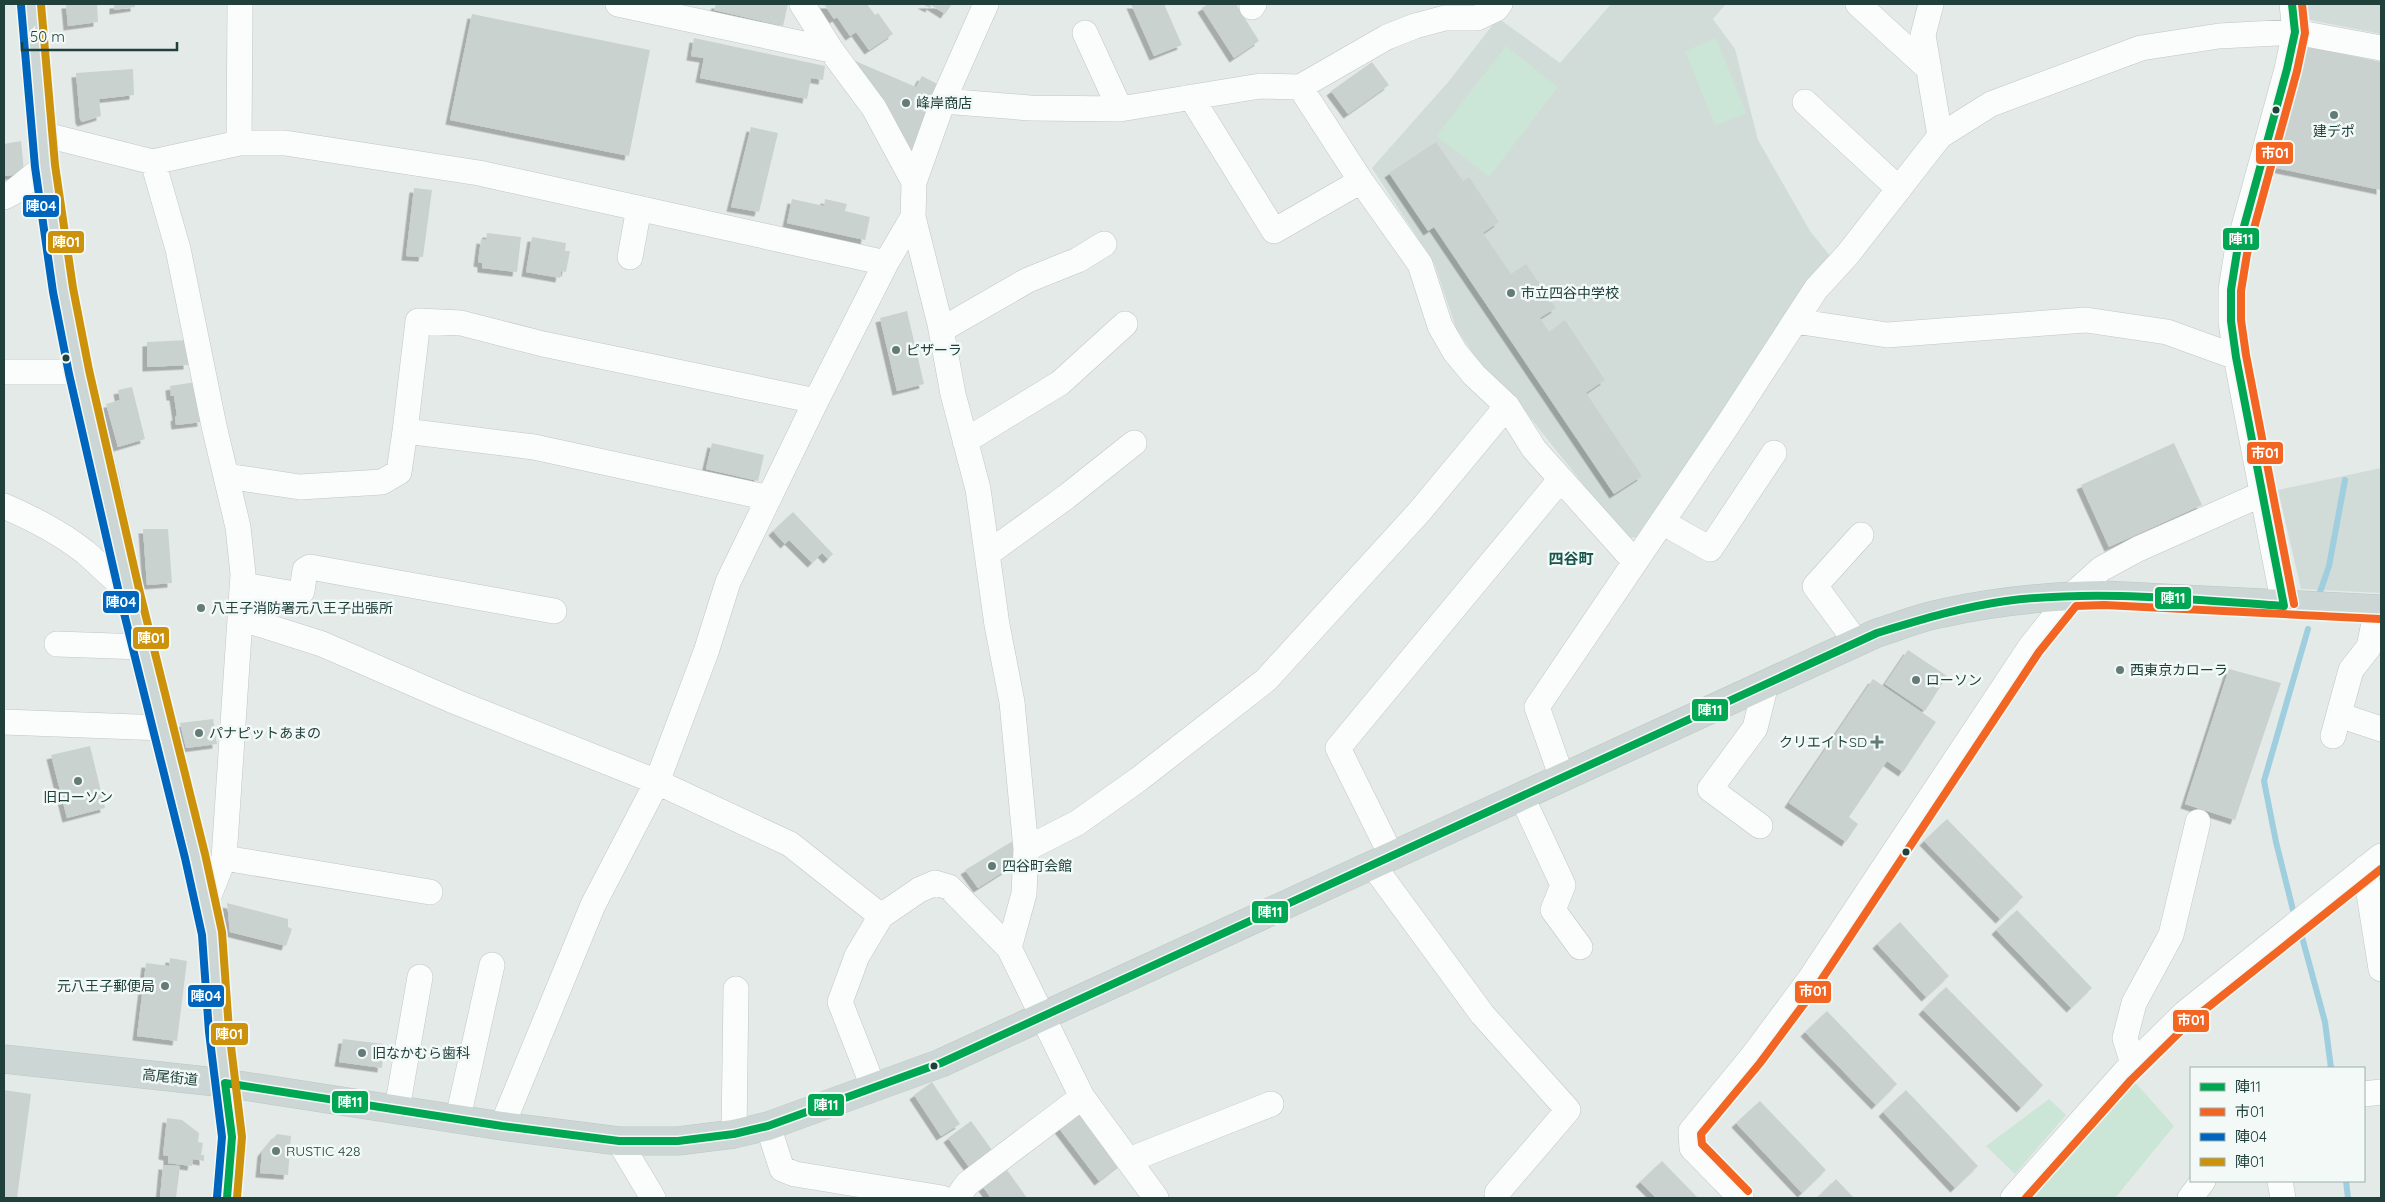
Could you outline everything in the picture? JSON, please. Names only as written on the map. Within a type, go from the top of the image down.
[{"type":"main road","points":[[31,4],[45,166],[63,290],[79,372],[108,492],[129,591],[212,934],[225,1083],[232,1137],[227,1198]]},
{"type":"main road","name":"高尾街道","points":[[4,1059],[225,1083],[502,1126],[619,1141],[678,1141],[734,1134],[768,1126],[941,1063],[1877,633],[1942,613],[2006,601],[2070,596],[2104,595],[2284,606],[2379,609]]},
{"type":"street","points":[[239,143],[240,4]]},
{"type":"street","points":[[618,4],[831,50]]},
{"type":"street","points":[[802,4],[831,50],[874,108],[914,182]]},
{"type":"street","points":[[986,4],[943,101],[914,182],[913,217],[941,330],[953,394],[978,489],[997,625],[1012,702],[1026,848],[1024,894],[1010,948]]},
{"type":"street","points":[[943,101],[1030,108],[1120,109],[1260,86],[1300,87],[1429,13],[1445,18],[1477,18],[1496,9],[1500,4]]},
{"type":"street","points":[[1858,4],[1929,69]]},
{"type":"street","points":[[1931,4],[1923,35],[1940,136]]},
{"type":"street","points":[[2284,606],[2236,358],[2231,290],[2237,252],[2287,69],[2295,32],[2292,4]]},
{"type":"street","points":[[1562,778],[1537,707],[1816,289],[1848,254],[1940,136],[1991,104],[2141,48],[2219,36],[2295,32],[2381,48]]},
{"type":"street","points":[[1085,33],[1120,109]]},
{"type":"street","points":[[1300,87],[1361,181],[1420,264],[1440,326],[1455,352],[1474,375],[1506,406],[1534,449],[1635,562]]},
{"type":"street","points":[[1191,97],[1274,231],[1361,181]]},
{"type":"street","points":[[1805,102],[1899,189]]},
{"type":"street","points":[[42,134],[154,162],[239,143],[285,143],[479,173],[886,263]]},
{"type":"street","points":[[154,162],[178,249],[238,527],[243,585],[224,858],[206,903]]},
{"type":"street","points":[[4,197],[45,166]]},
{"type":"street","points":[[630,257],[639,208]]},
{"type":"street","points":[[502,1126],[592,904],[657,782],[706,652],[728,582],[816,401],[886,263],[913,217]]},
{"type":"street","points":[[941,330],[1028,280],[1078,260],[1104,244]]},
{"type":"street","points":[[1795,321],[1887,336],[2086,320],[2168,332],[2236,358]]},
{"type":"street","points":[[226,476],[300,487],[382,482],[399,472],[418,321],[461,323],[543,344],[816,401]]},
{"type":"street","points":[[965,441],[1060,383],[1125,324]]},
{"type":"street","points":[[4,372],[79,372]]},
{"type":"street","points":[[1026,848],[1077,823],[1100,807],[1266,680],[1420,511],[1506,406]]},
{"type":"street","points":[[405,431],[534,446],[770,498]]},
{"type":"street","points":[[987,554],[1066,497],[1134,443]]},
{"type":"street","points":[[1662,522],[1710,549],[1774,454]]},
{"type":"street","points":[[1498,1198],[1497,1193],[1568,1110],[1482,1014],[1381,860],[1338,748],[1560,480]]},
{"type":"street","points":[[1741,1198],[1692,1148],[1691,1131],[1752,1057],[1810,978],[2031,646],[2070,596],[2100,569],[2138,549],[2262,494]]},
{"type":"street","points":[[4,505],[66,539],[86,553],[129,591]]},
{"type":"street","points":[[1857,642],[1815,586],[1861,534]]},
{"type":"street","points":[[243,585],[294,594],[302,591],[305,570],[310,567],[554,611]]},
{"type":"street","points":[[2379,609],[2368,647],[2351,670],[2336,725],[2381,729]]},
{"type":"street","points":[[240,618],[322,644],[456,702],[657,782],[790,844],[882,916]]},
{"type":"street","points":[[57,644],[143,647]]},
{"type":"street","points":[[1760,826],[1710,788],[1754,728],[1766,684]]},
{"type":"street","points":[[4,722],[163,728]]},
{"type":"street","points":[[1522,797],[1563,886],[1553,910],[1580,948]]},
{"type":"street","points":[[2133,1064],[2125,1038],[2134,1003],[2171,935],[2198,822]]},
{"type":"street","points":[[224,858],[430,892]]},
{"type":"street","points":[[2013,1198],[2133,1064],[2185,1013],[2373,862]]},
{"type":"street","points":[[2373,862],[2381,969]]},
{"type":"street","points":[[874,1088],[840,1002],[857,956],[882,916],[918,890],[935,883],[948,887],[1010,948],[1082,1097],[1156,1198]]},
{"type":"street","points":[[458,1118],[492,966]]},
{"type":"street","points":[[396,1109],[420,977]]},
{"type":"street","points":[[734,1134],[736,989]]},
{"type":"street","points":[[2365,1094],[2381,1092]]},
{"type":"street","points":[[957,1198],[967,1184],[1082,1097]]},
{"type":"street","points":[[1128,1160],[1271,1104]]},
{"type":"street","points":[[768,1126],[782,1169],[795,1174],[942,1198]]},
{"type":"street","points":[[619,1141],[653,1198]]},
{"type":"street","points":[[2190,1198],[2202,1182]]},
{"type":"street","points":[[2280,1182],[2284,1198]]},
{"type":"shaded area","points":[[1611,4],[1726,4],[1713,19],[1735,49],[1758,140],[1810,231],[1831,257],[1807,280],[1737,392],[1639,537],[1626,538],[1508,390],[1478,361],[1456,328],[1434,263],[1372,168],[1449,81],[1498,18],[1560,63]]},
{"type":"shaded area","points":[[2307,4],[2381,4],[2381,34],[2310,20]]},
{"type":"shaded area","points":[[2381,468],[2381,593],[2301,589],[2278,490]]},
{"type":"green space","points":[[1716,38],[1746,113],[1715,126],[1685,51]]},
{"type":"green space","points":[[1506,46],[1558,87],[1489,177],[1436,136]]},
{"type":"green space","points":[[2132,1079],[2174,1126],[2115,1198],[2028,1198]]},
{"type":"green space","points":[[2049,1099],[2066,1115],[2015,1174],[1986,1146]]},
{"type":"building","points":[[66,4],[97,4],[98,22],[68,26]]},
{"type":"building","points":[[114,4],[135,4],[135,7],[114,10]]},
{"type":"building","points":[[716,4],[788,4],[783,26],[714,10]]},
{"type":"building","points":[[824,4],[867,4],[875,15],[878,13],[893,34],[869,50],[856,32],[850,36],[837,17],[834,19]]},
{"type":"building","points":[[922,4],[952,4],[945,14],[931,5],[930,8]]},
{"type":"building","points":[[1131,4],[1164,4],[1182,45],[1154,56]]},
{"type":"building","points":[[1208,4],[1236,4],[1259,41],[1234,58],[1202,8]]},
{"type":"building","points":[[472,14],[650,50],[629,156],[450,120]]},
{"type":"building","points":[[694,38],[825,66],[823,80],[811,78],[807,99],[700,78],[704,58],[691,56]]},
{"type":"building","name":"建デポ","points":[[2301,45],[2381,62],[2381,190],[2276,168]]},
{"type":"building","name":"峰岸商店","points":[[846,57],[916,87],[922,76],[941,86],[911,165]]},
{"type":"building","points":[[1372,62],[1389,85],[1348,114],[1331,91]]},
{"type":"building","points":[[133,69],[134,95],[99,99],[101,116],[82,122],[80,119],[76,73]]},
{"type":"building","points":[[751,127],[778,133],[759,212],[731,207]]},
{"type":"building","points":[[21,141],[24,171],[22,174],[4,176],[4,144]]},
{"type":"building","points":[[1436,142],[1463,181],[1469,177],[1499,222],[1483,233],[1511,274],[1526,264],[1556,308],[1540,318],[1549,332],[1565,320],[1605,380],[1586,393],[1642,476],[1614,494],[1434,227],[1428,231],[1389,173]]},
{"type":"building","points":[[414,188],[432,190],[423,257],[406,256]]},
{"type":"building","points":[[792,199],[824,206],[825,199],[847,204],[845,211],[870,217],[865,240],[787,223]]},
{"type":"building","points":[[487,233],[521,237],[517,272],[482,268],[482,263],[478,262],[481,239],[486,240]]},
{"type":"building","points":[[532,237],[566,243],[565,251],[570,251],[566,272],[561,271],[560,278],[526,272]]},
{"type":"building","points":[[907,311],[924,384],[897,391],[880,318]]},
{"type":"building","points":[[188,340],[188,365],[147,367],[147,342]]},
{"type":"building","points":[[196,382],[202,422],[176,425],[175,417],[177,416],[174,396],[171,396],[170,386]]},
{"type":"building","points":[[132,387],[145,439],[118,447],[106,404],[120,400],[118,390]]},
{"type":"building","points":[[712,443],[764,455],[758,481],[706,469]]},
{"type":"building","points":[[2174,443],[2202,505],[2109,547],[2081,485]]},
{"type":"building","points":[[793,512],[833,554],[828,559],[822,553],[812,563],[789,540],[785,544],[773,531]]},
{"type":"building","points":[[143,529],[168,529],[172,583],[147,585]]},
{"type":"building","name":"ローソン","points":[[1908,650],[1947,676],[1925,711],[1885,684]]},
{"type":"building","points":[[2229,669],[2281,683],[2235,820],[2185,804]]},
{"type":"building","name":"クリエイトSD","points":[[1873,679],[1936,722],[1903,772],[1887,761],[1849,817],[1858,824],[1846,842],[1789,803]]},
{"type":"building","name":"パナピットあまの","points":[[213,719],[217,744],[186,748],[180,723]]},
{"type":"building","name":"旧ローソン","points":[[90,746],[105,808],[67,818],[51,755]]},
{"type":"building","points":[[1947,819],[2023,897],[2000,919],[1924,841]]},
{"type":"building","name":"四谷町会館","points":[[1016,839],[1017,863],[978,888],[965,870]]},
{"type":"building","points":[[227,903],[288,919],[288,927],[292,929],[286,946],[230,932]]},
{"type":"building","points":[[2017,910],[2092,988],[2071,1008],[1996,930]]},
{"type":"building","points":[[1900,922],[1949,976],[1926,997],[1877,944]]},
{"type":"building","points":[[170,958],[187,961],[177,1041],[137,1036],[146,963],[169,966]]},
{"type":"building","points":[[1946,987],[2043,1085],[2021,1108],[1923,1010]]},
{"type":"building","points":[[1827,1011],[1897,1084],[1876,1105],[1805,1032]]},
{"type":"building","name":"旧なかむら歯科","points":[[343,1039],[384,1044],[382,1068],[339,1062]]},
{"type":"building","points":[[932,1082],[960,1124],[941,1136],[914,1095]]},
{"type":"building","points":[[4,1090],[31,1094],[17,1198],[4,1198]]},
{"type":"building","points":[[1906,1090],[1978,1166],[1955,1188],[1883,1112]]},
{"type":"building","points":[[1760,1101],[1826,1170],[1802,1193],[1736,1123]]},
{"type":"building","points":[[1080,1109],[1122,1163],[1099,1181],[1058,1127]]},
{"type":"building","points":[[167,1118],[182,1120],[199,1133],[198,1142],[203,1143],[201,1155],[204,1155],[204,1161],[193,1159],[192,1166],[168,1163],[168,1156],[163,1155]]},
{"type":"building","points":[[971,1121],[992,1150],[969,1167],[948,1138]]},
{"type":"building","points":[[277,1134],[291,1136],[288,1175],[260,1173],[262,1152]]},
{"type":"building","points":[[1662,1161],[1698,1198],[1656,1198],[1640,1182]]},
{"type":"building","points":[[163,1165],[180,1166],[176,1198],[160,1198]]},
{"type":"building","points":[[1007,1170],[1027,1198],[991,1198],[983,1187]]},
{"type":"building","points":[[1836,1179],[1854,1198],[1817,1198]]},
{"type":"waterway","points":[[2319,595],[2329,566],[2345,480]]},
{"type":"waterway","points":[[2293,910],[2276,842],[2264,781],[2308,629]]},
{"type":"waterway","points":[[2302,937],[2325,1022],[2331,1067]]},
{"type":"waterway","points":[[2346,1182],[2348,1198]]},
{"type":"transit line","name":"陣01","points":[[41,4],[55,165],[73,288],[89,370],[139,589],[205,854],[222,932],[229,1030],[242,1137],[237,1198]]},
{"type":"transit line","name":"陣11","points":[[227,1198],[232,1137],[225,1083],[502,1126],[619,1141],[678,1141],[734,1134],[768,1126],[941,1063],[1877,633],[1957,610],[2006,601],[2041,598],[2075,596],[2145,597],[2284,606],[2236,357],[2231,321],[2231,290],[2237,252],[2287,69],[2295,32],[2292,4]]},
{"type":"transit line","name":"市01","points":[[2294,604],[2246,355],[2241,320],[2241,291],[2247,254],[2297,71],[2305,33],[2302,4]]},
{"type":"transit line","name":"陣04","points":[[21,5],[35,167],[53,292],[69,374],[119,593],[185,858],[202,935],[209,1032],[222,1137],[217,1197]]},
{"type":"transit line","name":"市01","points":[[1748,1191],[1702,1144],[1701,1134],[1760,1063],[1818,985],[2039,652],[2076,606],[2104,605],[2380,619]]},
{"type":"transit line","name":"市01","points":[[2026,1198],[2131,1080],[2192,1020],[2381,869]]},
{"type":"place","name":"峰岸商店","points":[[906,103]]},
{"type":"place","name":"建デポ","points":[[2334,115]]},
{"type":"place","name":"市立四谷中学校","points":[[1511,293]]},
{"type":"place","name":"ピザーラ","points":[[896,350]]},
{"type":"place","name":"八王子消防署元八王子出張所","points":[[201,608]]},
{"type":"place","name":"西東京カローラ","points":[[2120,670]]},
{"type":"place","name":"ローソン","points":[[1916,680]]},
{"type":"place","name":"パナピットあまの","points":[[199,733]]},
{"type":"place","name":"クリエイトSD","points":[[1877,742]]},
{"type":"place","name":"旧ローソン","points":[[78,781]]},
{"type":"place","name":"四谷町会館","points":[[992,866]]},
{"type":"place","name":"元八王子郵便局","points":[[165,986]]},
{"type":"place","name":"旧なかむら歯科","points":[[362,1053]]},
{"type":"place","name":"RUSTIC 428","points":[[276,1151]]},
{"type":"district","name":"四谷町","points":[[1571,558]]}]
